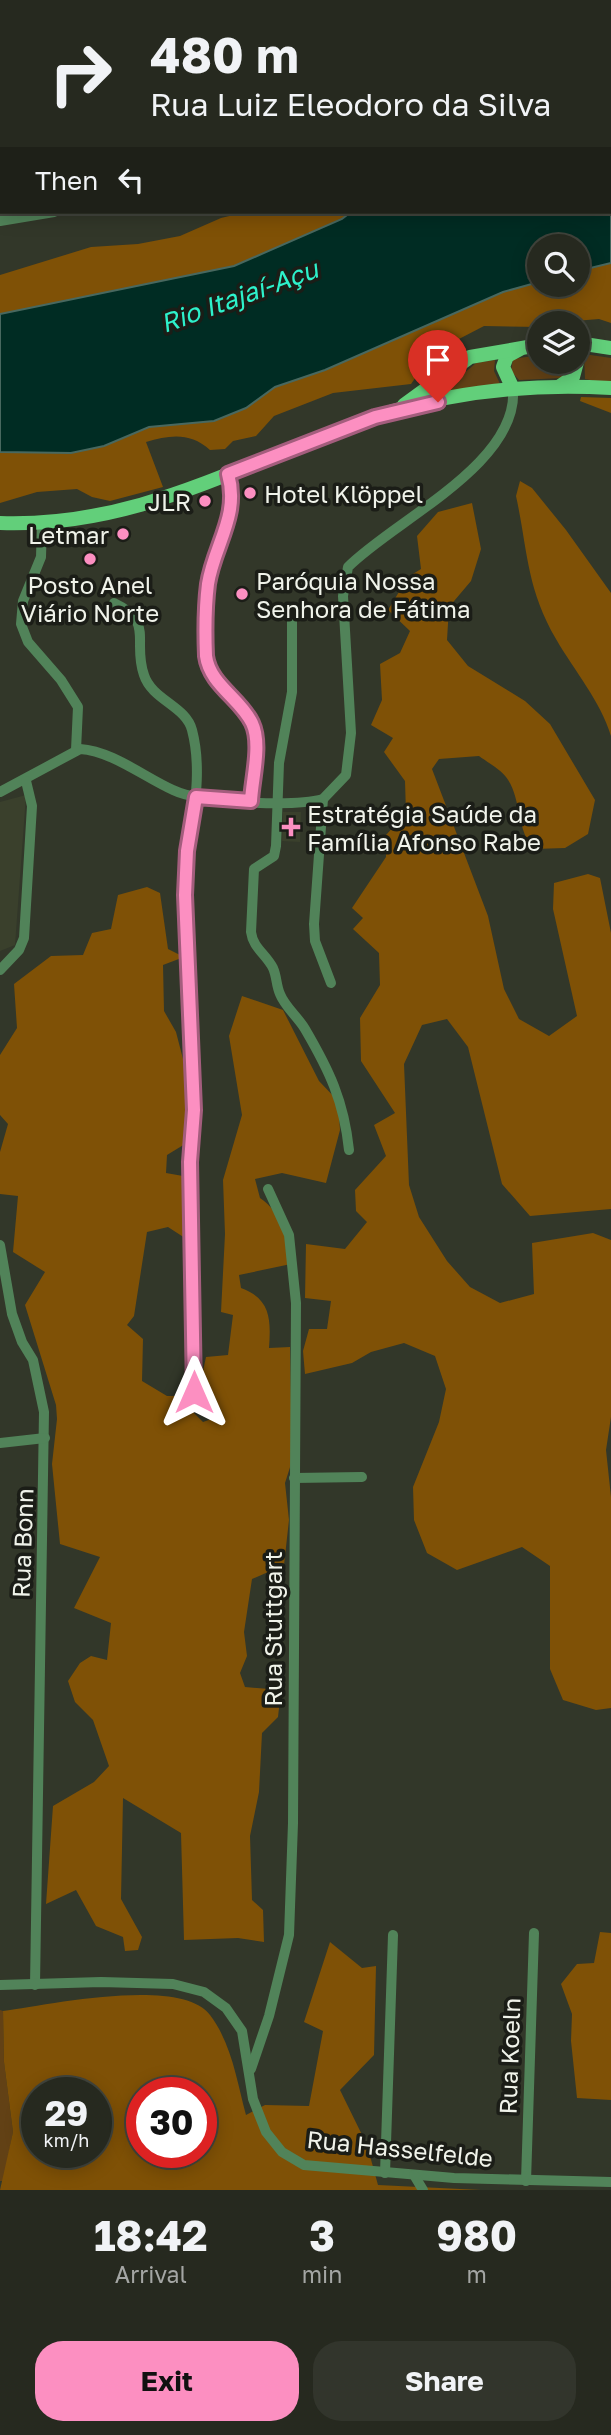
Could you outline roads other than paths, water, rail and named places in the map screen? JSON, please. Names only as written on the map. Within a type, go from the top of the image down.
[{"type":"main road","points":[[590,345],[611,348]]},
{"type":"main road","points":[[0,523],[42,523],[105,516],[142,507],[393,411],[420,395],[470,357],[527,347]]},
{"type":"main road","points":[[513,389],[504,374],[504,359],[527,348]]},
{"type":"main road","points":[[560,386],[574,374]]},
{"type":"main road","points":[[393,411],[513,389],[560,386],[611,388]]},
{"type":"main road","points":[[0,529],[22,523]]},
{"type":"street","points":[[6,218],[33,214]]},
{"type":"street","points":[[331,983],[315,941],[314,924],[323,799],[346,775],[351,733],[343,596],[348,567],[464,477],[490,451],[506,420],[513,389]]},
{"type":"street","points":[[228,474],[231,485],[230,519],[208,584],[206,656],[207,667],[214,678],[253,724],[255,734],[251,801]]},
{"type":"street","points":[[42,523],[41,557],[23,601],[21,624],[28,642],[61,680],[78,707],[76,750]]},
{"type":"street","points":[[114,603],[135,614],[146,682],[156,694],[187,718],[192,728],[196,797],[187,851],[185,895],[194,1110],[190,1162],[194,1392],[206,1408]]},
{"type":"street","points":[[292,621],[292,692],[279,763],[274,856],[254,869],[252,940],[271,964],[278,978],[279,992],[303,1026],[336,1087],[345,1115],[349,1150]]},
{"type":"street","points":[[0,792],[26,781],[76,750],[100,754],[176,792],[196,797],[277,802],[323,799]]},
{"type":"street","points":[[0,970],[19,950],[24,938],[32,806],[26,781]]},
{"type":"street","name":"Rua Stuttgart","points":[[251,2069],[269,2016],[289,1935],[293,1823],[296,1303],[289,1235],[268,1189]]},
{"type":"street","name":"Rua Bonn","points":[[0,1245],[12,1314],[40,1382],[45,1438],[35,1985]]},
{"type":"street","points":[[0,1443],[45,1438]]},
{"type":"street","points":[[294,1478],[362,1477]]},
{"type":"street","name":"Rua Koeln","points":[[526,2181],[534,1933]]},
{"type":"street","points":[[385,2173],[393,1935]]},
{"type":"street","name":"Rua Hasselfelde","points":[[0,1985],[173,1984],[204,1992],[226,2008],[242,2031],[251,2069],[253,2099],[266,2132],[282,2152],[304,2165],[385,2173],[599,2186],[611,2182]]},
{"type":"street","points":[[414,2175],[423,2190]]},
{"type":"water","name":"Rio Itajaí-Açu","points":[[348,214],[611,214],[611,263],[590,268],[590,234],[527,234],[527,285],[503,292],[325,370],[275,387],[246,408],[214,421],[149,427],[104,446],[71,453],[0,452],[0,314],[234,266]]},
{"type":"place","name":"Hotel Klöppel","points":[[250,493]]},
{"type":"place","name":"JLR","points":[[205,501]]},
{"type":"place","name":"Letmar","points":[[123,534]]},
{"type":"place","name":"Posto Anel Viário Norte","points":[[90,559]]},
{"type":"place","name":"Paróquia Nossa Senhora de Fátima","points":[[242,594]]},
{"type":"place","name":"Estratégia Saúde da Família Afonso Rabe","points":[[291,827]]}]
